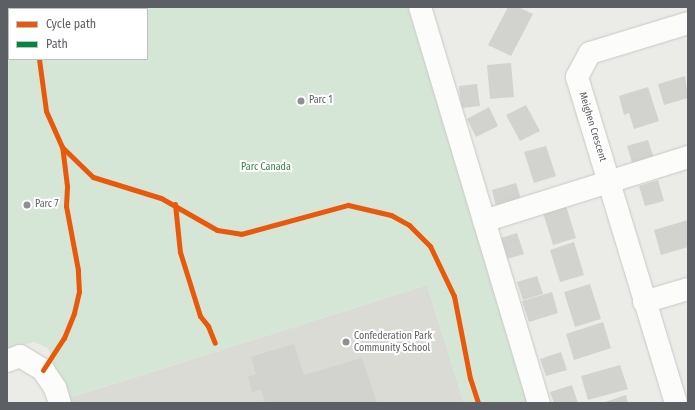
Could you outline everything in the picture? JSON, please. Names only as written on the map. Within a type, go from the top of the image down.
[{"type":"street","points":[[420,7],[540,403]]},
{"type":"street","name":"Meighen Crescent","points":[[676,403],[644,302],[577,77],[590,53],[688,23]]},
{"type":"street","points":[[484,221],[688,157]]},
{"type":"street","points":[[644,302],[688,289]]},
{"type":"street","points":[[7,361],[20,356],[43,370],[55,388],[60,403]]},
{"type":"shaded area","name":"Confederation Park Community School","points":[[427,285],[464,403],[68,403],[66,399]]},
{"type":"green space","name":"Parc Canada","points":[[7,7],[408,7],[530,403],[464,403],[427,285],[66,399],[48,348],[34,342],[7,350]]},
{"type":"building","points":[[508,7],[518,7],[533,14],[511,56],[488,45]]},
{"type":"building","points":[[511,63],[514,97],[490,99],[487,65]]},
{"type":"building","points":[[685,76],[688,98],[664,105],[658,84]]},
{"type":"building","points":[[477,84],[480,106],[461,108],[459,86]]},
{"type":"building","points":[[648,87],[659,121],[634,129],[629,113],[624,115],[619,96]]},
{"type":"building","points":[[526,105],[540,131],[520,141],[506,115]]},
{"type":"building","points":[[489,107],[498,126],[476,137],[467,119]]},
{"type":"building","points":[[648,140],[654,159],[633,166],[627,146]]},
{"type":"building","points":[[546,146],[556,176],[534,183],[524,152]]},
{"type":"building","points":[[658,180],[664,201],[645,206],[639,186]]},
{"type":"building","points":[[516,183],[521,199],[496,206],[492,190]]},
{"type":"building","points":[[566,206],[576,238],[553,245],[543,213]]},
{"type":"building","points":[[688,220],[688,247],[661,255],[654,230]]},
{"type":"building","points":[[517,233],[524,254],[507,259],[501,238]]},
{"type":"building","points":[[574,242],[584,275],[560,282],[550,250]]},
{"type":"building","points":[[537,276],[543,294],[523,300],[517,282]]},
{"type":"building","points":[[590,284],[601,319],[575,327],[564,292]]},
{"type":"building","points":[[552,292],[558,313],[529,322],[522,301]]},
{"type":"building","points":[[603,322],[611,348],[574,360],[566,334]]},
{"type":"building","points":[[294,344],[304,375],[362,358],[377,403],[259,403],[265,401],[261,390],[252,392],[248,377],[256,374],[251,357]]},
{"type":"building","points":[[561,352],[567,370],[546,376],[540,359]]},
{"type":"building","points":[[620,365],[628,389],[588,400],[581,376]]},
{"type":"building","points":[[572,385],[578,403],[554,403],[550,392]]},
{"type":"building","points":[[626,395],[628,403],[602,403]]},
{"type":"cycle path","points":[[39,60],[46,111],[62,147],[93,177],[161,198],[217,230],[241,234],[348,205],[391,215],[409,225],[430,246],[454,296],[470,378],[478,403]]},
{"type":"cycle path","points":[[43,370],[64,338],[74,313],[79,292],[78,270],[66,206],[67,186],[62,147]]},
{"type":"cycle path","points":[[175,204],[180,252],[200,316],[208,326],[215,343]]},
{"type":"place","name":"Parc 1","points":[[301,101]]},
{"type":"place","name":"Parc 7","points":[[27,205]]},
{"type":"place","name":"Confederation Park Community School","points":[[346,342]]}]
